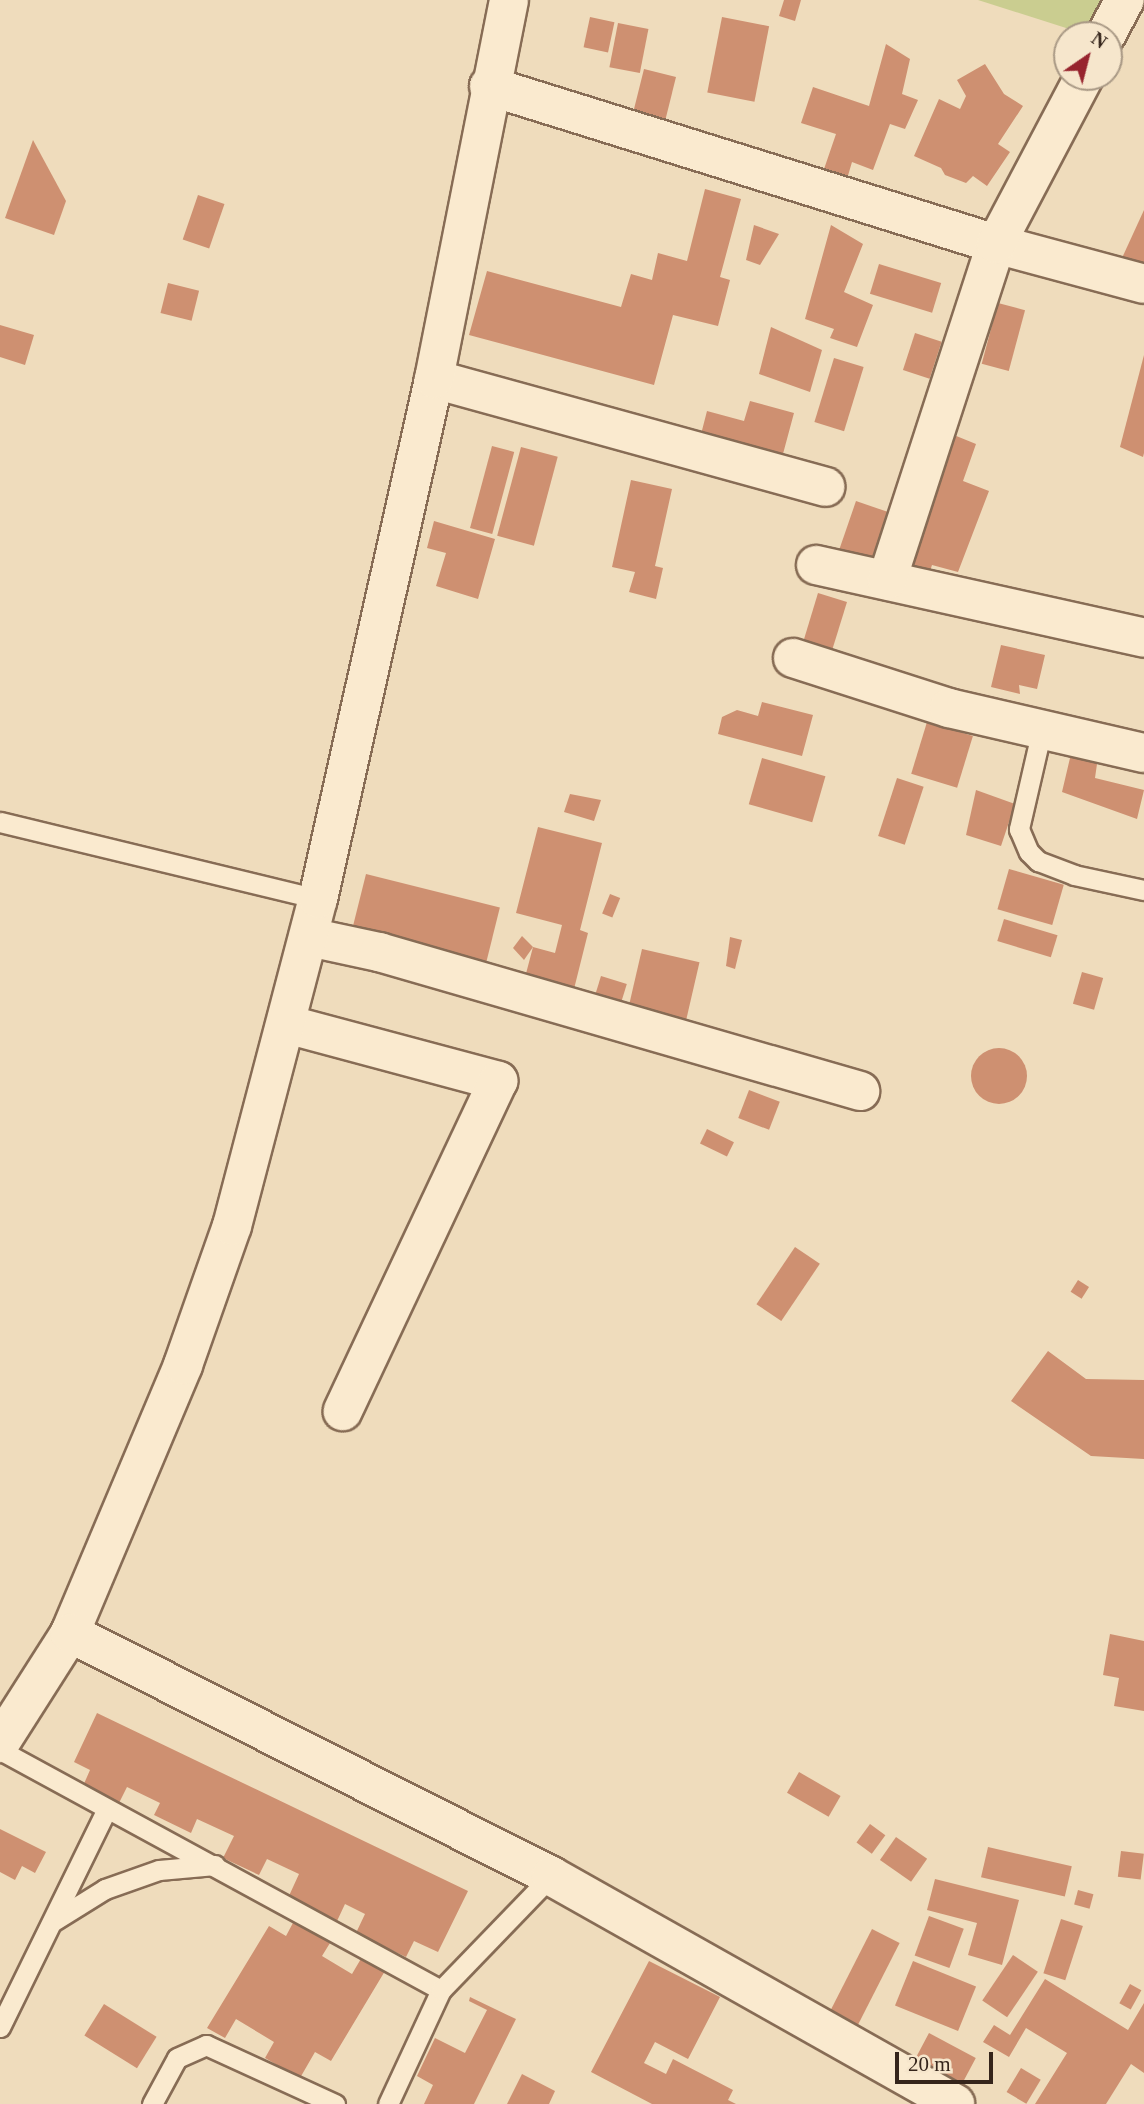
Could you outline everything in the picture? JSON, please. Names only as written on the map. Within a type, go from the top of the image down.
[{"type":"street","points":[[0,1743],[71,1633],[192,1340],[232,1226],[318,899],[434,379],[489,86],[509,0]]},
{"type":"street","points":[[1114,21],[1125,0]]},
{"type":"street","points":[[489,86],[996,244],[1144,284]]},
{"type":"street","points":[[887,580],[996,244],[1077,91]]},
{"type":"street","points":[[434,379],[824,487]]},
{"type":"street","points":[[816,565],[1144,638]]},
{"type":"street","points":[[793,658],[949,708],[1144,753]]},
{"type":"street","points":[[309,937],[379,952],[860,1091]]},
{"type":"street","points":[[286,1024],[498,1081],[343,1411]]},
{"type":"street","points":[[71,1633],[551,1875],[955,2104]]},
{"type":"lane","points":[[1042,729],[1019,829],[1029,852],[1038,861],[1074,875],[1144,890]]},
{"type":"lane","points":[[0,822],[318,899]]},
{"type":"lane","points":[[0,1750],[106,1811],[215,1865],[441,1990]]},
{"type":"lane","points":[[0,2027],[106,1811]]},
{"type":"lane","points":[[51,1922],[106,1889],[159,1870],[215,1865]]},
{"type":"lane","points":[[388,2104],[441,1990],[551,1875]]},
{"type":"lane","points":[[152,2104],[177,2057],[206,2045],[335,2104]]},
{"type":"green space","points":[[978,0],[1106,0],[1095,21],[1053,21],[1053,24]]},
{"type":"building","points":[[784,0],[801,0],[795,21],[779,16]]},
{"type":"building","points":[[590,17],[614,22],[608,53],[584,47]]},
{"type":"building","points":[[722,17],[769,26],[754,102],[707,93]]},
{"type":"building","points":[[618,23],[648,29],[640,73],[609,67]]},
{"type":"building","points":[[886,44],[910,59],[902,94],[918,100],[905,129],[890,124],[873,170],[852,162],[847,179],[823,172],[836,134],[801,123],[813,87],[869,106]]},
{"type":"building","points":[[985,64],[1004,94],[1023,106],[998,144],[1010,152],[987,186],[973,176],[966,183],[945,175],[941,168],[914,156],[939,99],[960,109],[966,96],[957,80]]},
{"type":"building","points":[[644,69],[676,77],[665,120],[633,112]]},
{"type":"building","points":[[33,140],[66,201],[54,235],[5,218]]},
{"type":"building","points":[[705,189],[741,199],[720,277],[730,280],[718,326],[673,315],[654,385],[469,335],[487,271],[621,307],[631,274],[652,280],[658,253],[687,261]]},
{"type":"building","points":[[198,195],[224,204],[209,249],[183,239]]},
{"type":"building","points":[[1144,210],[1144,265],[1122,258]]},
{"type":"building","points":[[754,225],[779,234],[760,265],[746,260]]},
{"type":"building","points":[[831,225],[863,244],[844,292],[873,305],[857,347],[830,338],[834,329],[805,319]]},
{"type":"building","points":[[879,264],[941,283],[932,313],[870,294]]},
{"type":"building","points":[[168,283],[199,291],[192,321],[161,313]]},
{"type":"building","points":[[998,303],[1025,310],[1009,371],[982,364]]},
{"type":"building","points":[[0,325],[34,335],[25,365],[0,357]]},
{"type":"building","points":[[771,327],[822,350],[810,392],[759,374]]},
{"type":"building","points":[[915,333],[942,342],[930,379],[903,370]]},
{"type":"building","points":[[1144,355],[1144,453],[1143,457],[1120,447]]},
{"type":"building","points":[[834,358],[864,367],[844,431],[814,422]]},
{"type":"building","points":[[750,401],[794,413],[780,465],[699,442],[707,411],[744,421]]},
{"type":"building","points":[[944,431],[976,444],[963,481],[989,491],[958,572],[932,565],[925,587],[895,575]]},
{"type":"building","points":[[492,446],[514,452],[492,534],[470,528]]},
{"type":"building","points":[[521,447],[558,457],[534,546],[497,536]]},
{"type":"building","points":[[631,480],[672,489],[655,566],[663,568],[656,599],[629,592],[635,572],[612,567]]},
{"type":"building","points":[[856,501],[888,512],[869,568],[837,557]]},
{"type":"building","points":[[434,521],[495,539],[478,599],[436,586],[446,553],[427,548]]},
{"type":"building","points":[[818,593],[847,602],[830,657],[798,659]]},
{"type":"building","points":[[1001,645],[1045,655],[1037,689],[1019,685],[1020,694],[991,687]]},
{"type":"building","points":[[762,702],[813,715],[802,756],[718,734],[722,717],[737,710],[758,716]]},
{"type":"building","points":[[927,722],[973,736],[957,788],[911,774]]},
{"type":"building","points":[[1074,741],[1099,750],[1095,778],[1144,790],[1137,819],[1062,792]]},
{"type":"building","points":[[762,758],[825,776],[812,822],[749,804]]},
{"type":"building","points":[[897,778],[924,787],[905,845],[878,836]]},
{"type":"building","points":[[976,790],[1015,804],[1001,846],[966,835]]},
{"type":"building","points":[[570,794],[601,800],[594,821],[564,812]]},
{"type":"building","points":[[538,827],[602,843],[580,930],[588,933],[572,997],[523,985],[533,947],[555,953],[562,925],[516,913]]},
{"type":"building","points":[[1009,869],[1064,885],[1052,925],[997,909]]},
{"type":"building","points":[[366,874],[500,907],[484,970],[350,937]]},
{"type":"building","points":[[610,894],[620,898],[612,918],[602,913]]},
{"type":"building","points":[[1004,919],[1058,935],[1051,957],[997,941]]},
{"type":"building","points":[[522,936],[533,947],[524,960],[513,948]]},
{"type":"building","points":[[730,937],[742,940],[735,969],[726,966]]},
{"type":"building","points":[[642,949],[699,962],[686,1023],[628,1009]]},
{"type":"building","points":[[1082,972],[1103,978],[1094,1010],[1073,1004]]},
{"type":"building","points":[[601,976],[627,984],[619,1009],[593,1001]]},
{"type":"building","points":[[994,1048],[1004,1048],[1019,1056],[1025,1065],[1025,1087],[1019,1096],[1004,1104],[994,1104],[976,1092],[971,1081],[971,1071],[983,1053]]},
{"type":"building","points":[[749,1090],[780,1102],[769,1130],[738,1118]]},
{"type":"building","points":[[707,1129],[734,1142],[727,1157],[700,1143]]},
{"type":"building","points":[[795,1247],[820,1264],[781,1321],[756,1304]]},
{"type":"building","points":[[1078,1280],[1089,1287],[1082,1299],[1071,1292]]},
{"type":"building","points":[[1048,1351],[1086,1379],[1144,1380],[1144,1459],[1091,1456],[1011,1401]]},
{"type":"building","points":[[1110,1634],[1144,1641],[1144,1711],[1114,1706],[1119,1678],[1103,1675]]},
{"type":"building","points":[[97,1713],[468,1891],[438,1952],[414,1941],[406,1957],[356,1933],[365,1914],[345,1904],[337,1921],[288,1898],[299,1874],[267,1859],[259,1875],[223,1858],[234,1836],[197,1819],[191,1833],[154,1815],[160,1803],[127,1787],[119,1803],[83,1786],[90,1770],[74,1762]]},
{"type":"building","points":[[799,1772],[841,1796],[829,1817],[787,1793]]},
{"type":"building","points":[[870,1824],[885,1835],[872,1854],[856,1843]]},
{"type":"building","points":[[0,1829],[46,1852],[35,1873],[22,1866],[15,1880],[0,1872]]},
{"type":"building","points":[[896,1837],[927,1859],[911,1882],[880,1860]]},
{"type":"building","points":[[988,1847],[1072,1866],[1065,1897],[981,1877]]},
{"type":"building","points":[[1121,1851],[1144,1854],[1141,1880],[1118,1877]]},
{"type":"building","points":[[935,1879],[1019,1900],[1002,1965],[968,1955],[977,1923],[927,1910]]},
{"type":"building","points":[[1078,1890],[1093,1894],[1090,1909],[1074,1904]]},
{"type":"building","points":[[929,1916],[964,1929],[949,1968],[915,1955]]},
{"type":"building","points":[[1061,1919],[1083,1926],[1065,1980],[1043,1973]]},
{"type":"building","points":[[294,1921],[330,1943],[322,1956],[352,1974],[362,1957],[385,1971],[331,2061],[315,2052],[300,2078],[265,2058],[274,2042],[236,2019],[225,2038],[207,2028],[269,1926],[286,1936]]},
{"type":"building","points":[[872,1929],[900,1943],[851,2039],[823,2025]]},
{"type":"building","points":[[1013,1955],[1038,1972],[1007,2017],[982,2001]]},
{"type":"building","points":[[649,1961],[720,1997],[688,2059],[655,2042],[644,2063],[666,2074],[673,2059],[733,2090],[728,2100],[736,2104],[652,2104],[591,2072]]},
{"type":"building","points":[[913,1961],[976,1986],[958,2031],[895,2006]]},
{"type":"building","points":[[1045,1979],[1128,2030],[1144,2003],[1144,2073],[1131,2064],[1106,2104],[1035,2104],[1067,2053],[1026,2028],[1009,2057],[983,2042],[994,2025],[1010,2035]]},
{"type":"building","points":[[1130,1984],[1141,1990],[1131,2010],[1119,2003]]},
{"type":"building","points":[[470,1997],[516,2019],[474,2104],[424,2104],[433,2085],[417,2076],[435,2038],[465,2053],[487,2010],[469,2001]]},
{"type":"building","points":[[104,2004],[157,2037],[137,2068],[84,2035]]},
{"type":"building","points":[[929,2033],[976,2058],[961,2086],[914,2061]]},
{"type":"building","points":[[1021,2068],[1041,2080],[1026,2104],[1007,2092]]},
{"type":"building","points":[[522,2074],[555,2091],[549,2104],[507,2104]]}]
